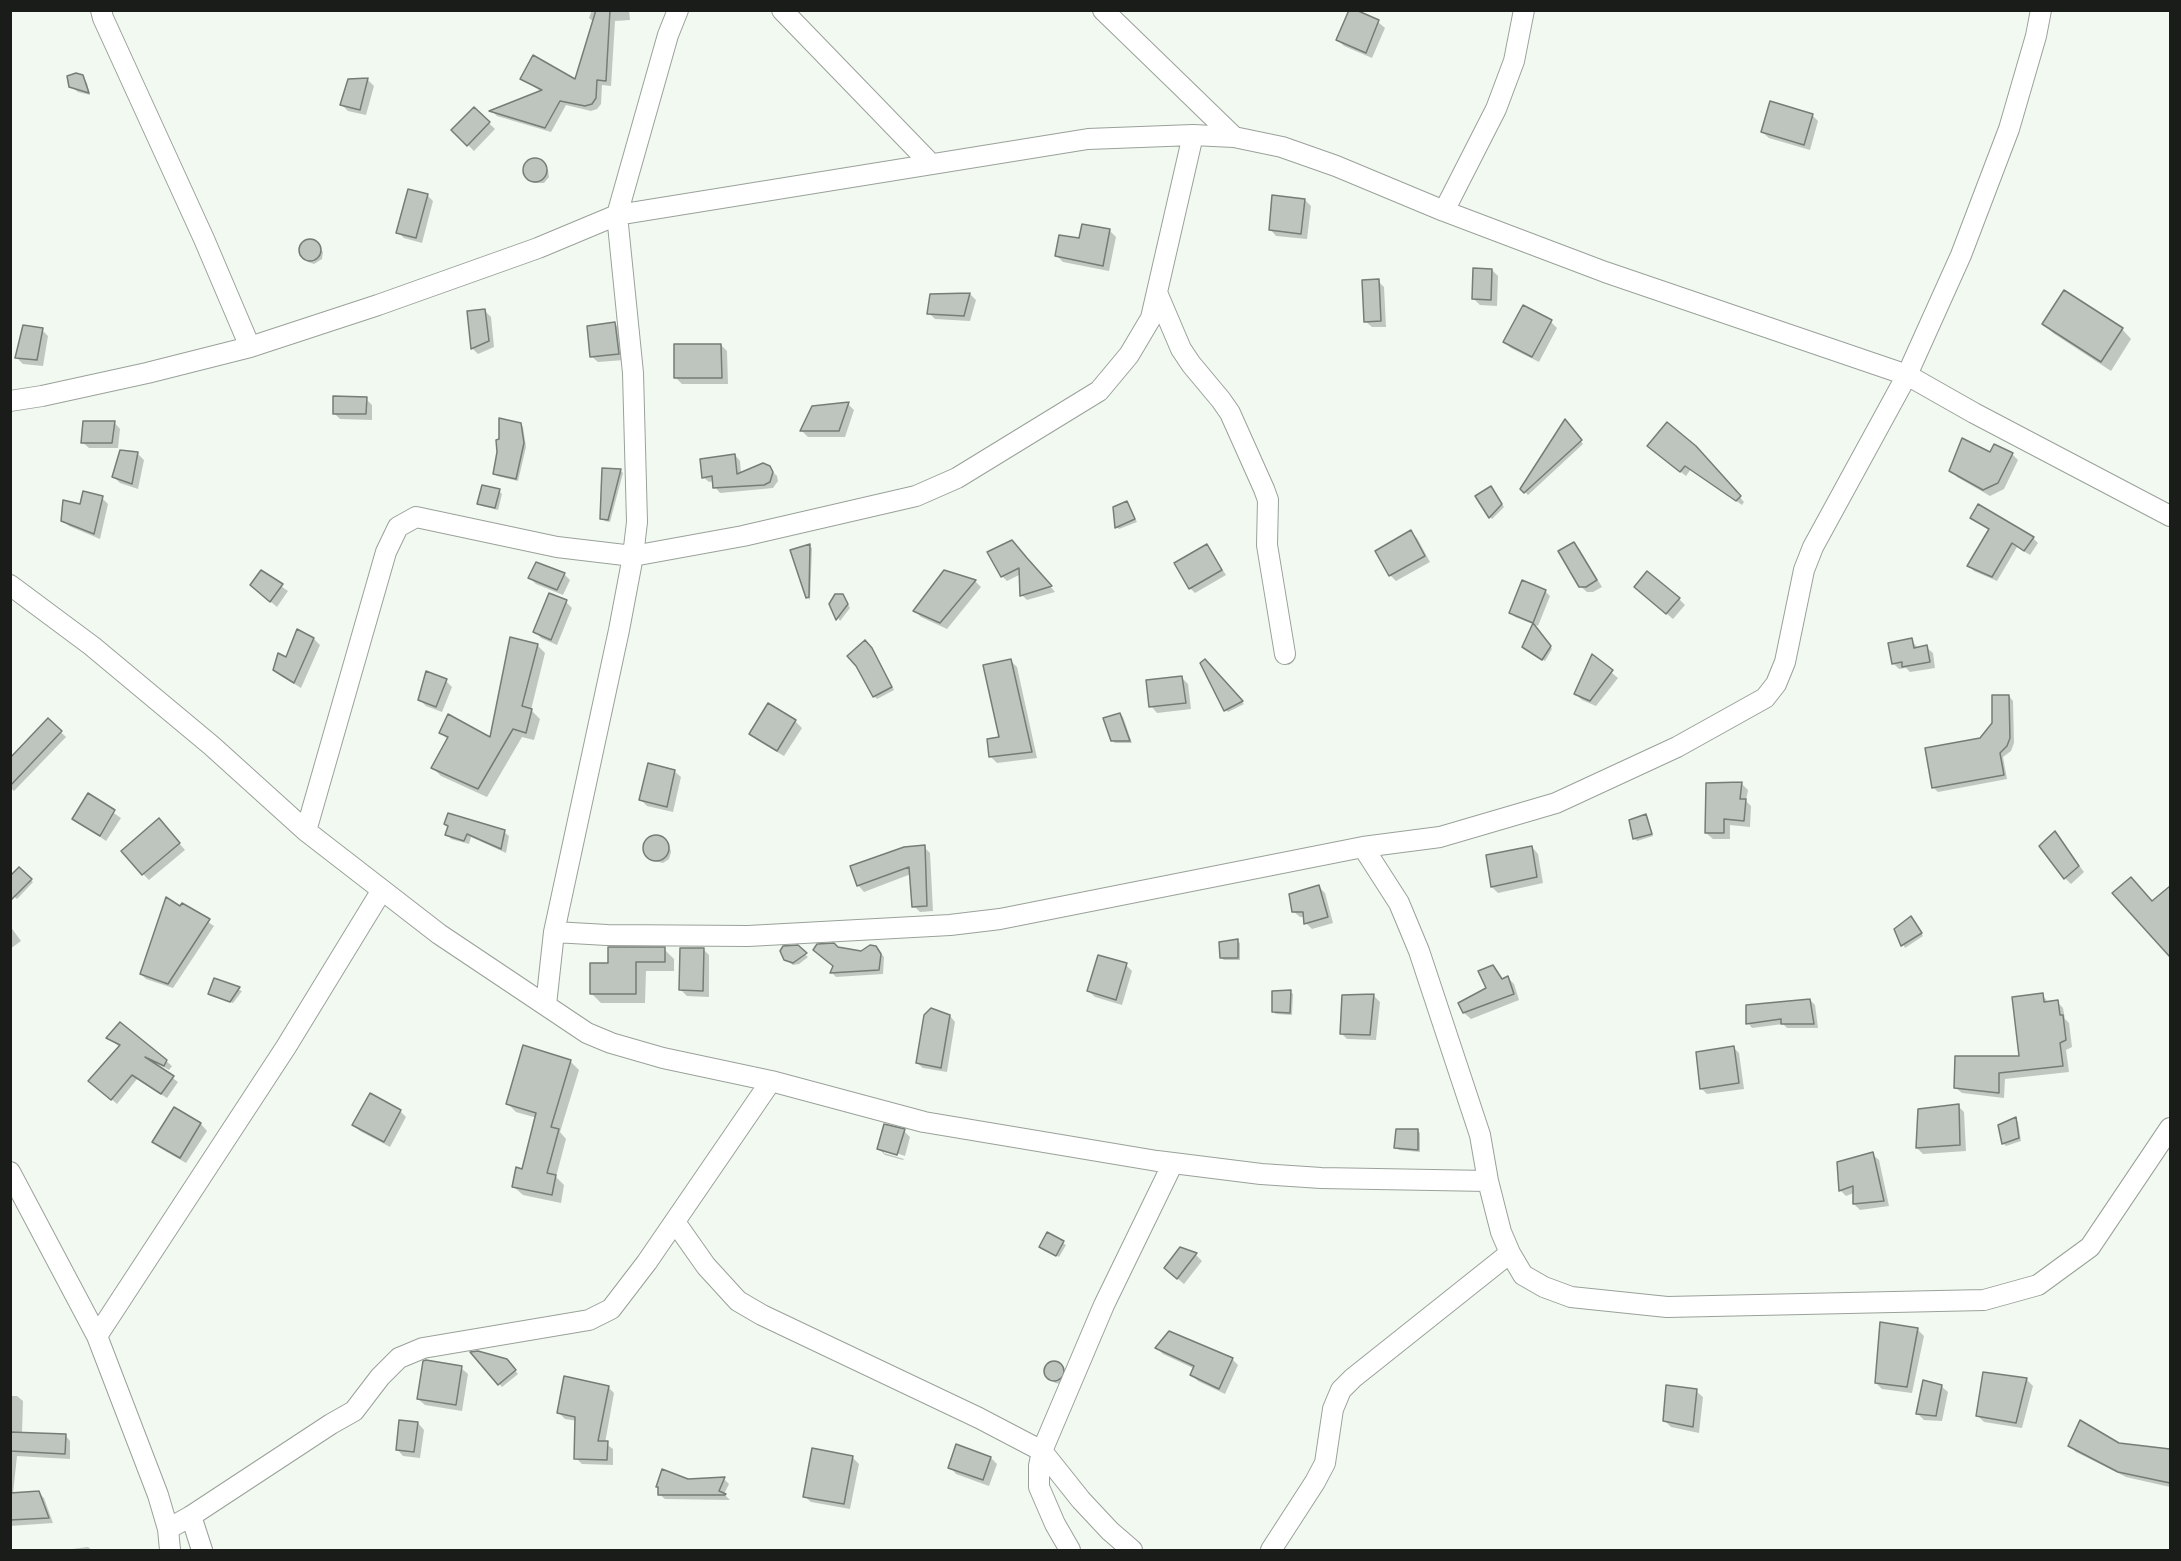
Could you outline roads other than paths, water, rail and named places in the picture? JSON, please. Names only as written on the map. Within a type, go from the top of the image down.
[{"type":"street","points":[[101,10],[250,347]]},
{"type":"street","points":[[546,1005],[554,932],[619,630],[637,522],[633,373],[617,215],[678,10]]},
{"type":"street","points":[[782,10],[930,164]]},
{"type":"street","points":[[1103,10],[1234,137]]},
{"type":"street","points":[[1444,211],[1496,109],[1514,61],[1524,10]]},
{"type":"street","points":[[554,932],[607,935],[748,936],[950,926],[1000,919],[1363,847],[1440,837],[1556,803],[1677,747],[1765,698],[1772,692],[1785,662],[1804,570],[1813,547],[1908,375],[1961,255],[2009,129],[2036,36],[2041,10]]},
{"type":"street","points":[[10,401],[126,378],[250,347],[517,256],[617,215],[1088,139],[1193,135],[1234,137],[1282,147],[1336,166],[1444,211],[1605,272],[1908,375],[1974,413],[2170,516]]},
{"type":"street","points":[[306,831],[386,552],[398,527],[416,517],[557,547],[633,556],[743,536],[916,496],[957,478],[1099,391],[1129,355],[1152,318],[1193,135]]},
{"type":"street","points":[[1158,295],[1181,349],[1230,413],[1268,500],[1267,545],[1285,654]]},
{"type":"street","points":[[10,585],[92,646],[212,746],[306,831],[439,934],[587,1033],[611,1043],[663,1058],[771,1081],[924,1122],[1173,1163],[1261,1174],[1322,1178],[1488,1181]]},
{"type":"street","points":[[1363,847],[1399,903],[1419,951],[1480,1135],[1488,1181],[1510,1253],[1523,1275],[1544,1287],[1571,1297],[1667,1307],[1984,1300],[2038,1285],[2090,1247],[2170,1128]]},
{"type":"street","points":[[97,1336],[286,1047],[382,890]]},
{"type":"street","points":[[168,1529],[354,1411],[380,1377],[399,1358],[423,1348],[589,1320],[611,1308],[675,1222],[771,1081]]},
{"type":"street","points":[[1070,1551],[1039,1487],[1042,1451],[1104,1305],[1173,1163]]},
{"type":"street","points":[[10,1172],[97,1336],[159,1495],[168,1529],[170,1551]]},
{"type":"street","points":[[675,1222],[724,1287],[738,1301],[762,1315],[979,1418],[1042,1451],[1088,1508],[1132,1551]]},
{"type":"street","points":[[1271,1551],[1315,1482],[1324,1463],[1333,1409],[1341,1390],[1353,1377],[1510,1253]]},
{"type":"street","points":[[191,1516],[202,1551]]}]
